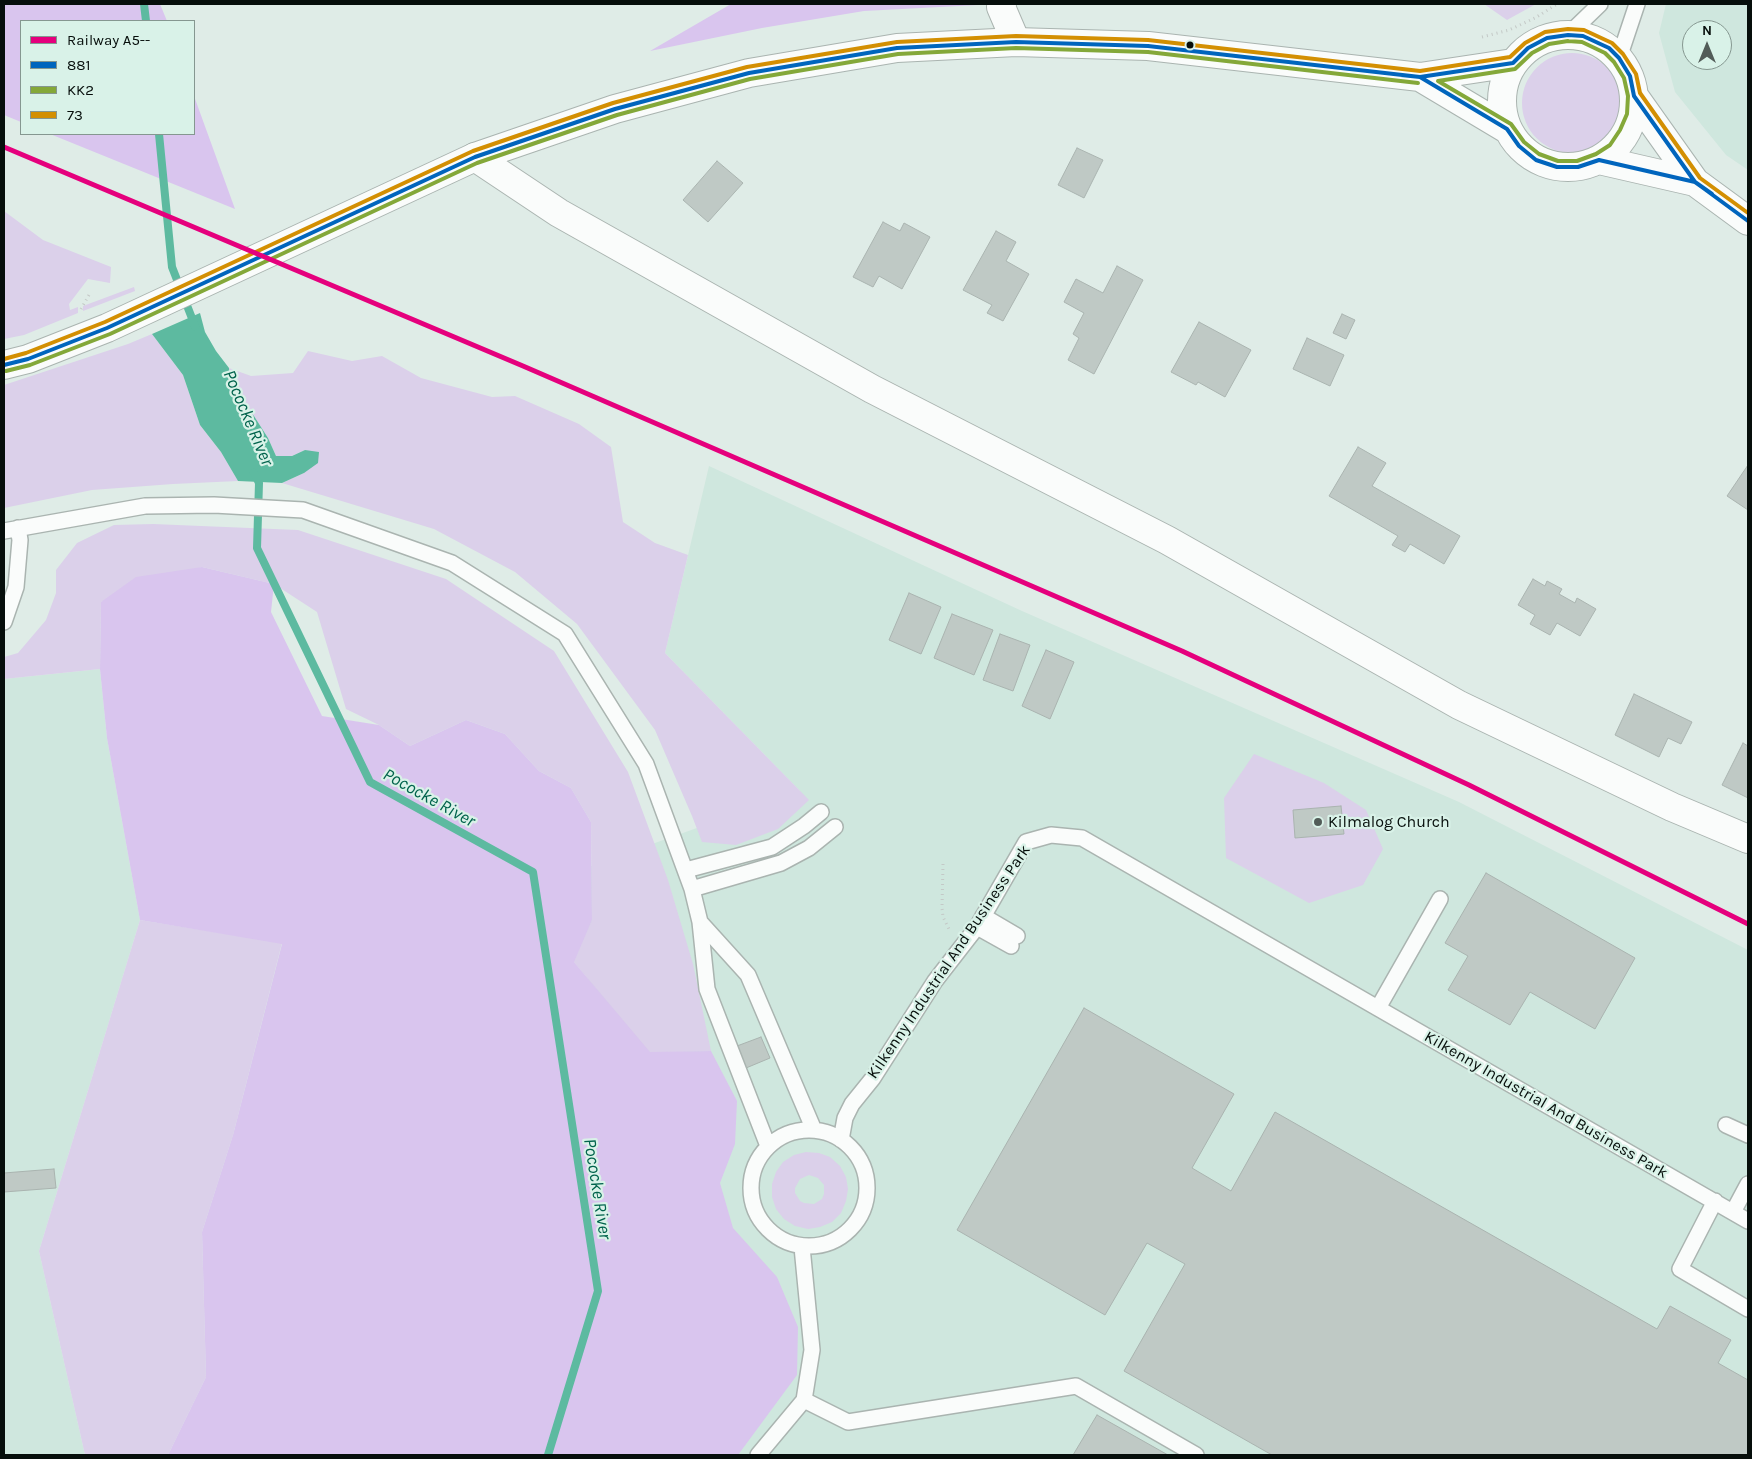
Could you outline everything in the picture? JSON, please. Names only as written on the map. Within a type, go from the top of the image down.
[{"type":"main road","points":[[1002,4],[1001,7],[1016,42]]},
{"type":"main road","points":[[1568,35],[1582,36],[1596,41],[1608,48],[1619,58],[1630,76],[1634,96],[1633,115],[1626,133],[1614,148],[1599,160],[1578,167],[1557,167],[1536,160],[1519,146],[1507,129],[1502,107],[1503,84],[1513,63],[1528,48],[1547,38],[1568,35]]},
{"type":"main road","points":[[4,365],[28,359],[107,328],[475,157],[615,109],[749,73],[897,48],[1016,42],[1148,46],[1420,77],[1513,63]]},
{"type":"main road","points":[[1420,77],[1507,129]]},
{"type":"main road","points":[[1634,96],[1695,182],[1748,221]]},
{"type":"main road","points":[[475,157],[559,213],[872,389],[1167,540],[1459,705],[1672,807],[1748,839]]},
{"type":"main road","points":[[1599,160],[1695,182]]},
{"type":"lane","points":[[1568,35],[1600,4]]},
{"type":"lane","points":[[1619,58],[1637,4]]},
{"type":"lane","points":[[4,622],[16,587],[20,540],[11,529],[145,506],[214,504],[303,510],[452,563],[565,634],[646,764],[692,888],[700,922],[706,989],[768,1146]]},
{"type":"lane","points":[[686,870],[772,847],[804,826],[821,812]]},
{"type":"lane","points":[[692,888],[781,863],[809,848],[835,827]]},
{"type":"lane","name":"Kilkenny Industrial And Business Park","points":[[841,1140],[845,1118],[852,1104],[873,1078],[935,981],[980,921],[1026,842],[1051,835],[1082,838],[1748,1221]]},
{"type":"lane","points":[[1378,1008],[1440,899]]},
{"type":"lane","points":[[980,921],[1014,941]]},
{"type":"lane","points":[[700,922],[748,975],[814,1130]]},
{"type":"lane","points":[[1726,1125],[1748,1135]]},
{"type":"lane","points":[[814,1130],[828,1133],[841,1140],[855,1153],[864,1170],[867,1189],[864,1208],[854,1225],[840,1238],[822,1245],[802,1247],[784,1242],[768,1231],[757,1216],[751,1198],[751,1179],[757,1161],[768,1146],[782,1136],[797,1131],[814,1130]]},
{"type":"lane","points":[[1733,1212],[1748,1184]]},
{"type":"lane","points":[[1714,1201],[1680,1269],[1748,1310]]},
{"type":"lane","points":[[758,1455],[804,1400],[812,1350],[802,1247]]},
{"type":"lane","points":[[804,1400],[848,1422],[1076,1386],[1196,1455]]},
{"type":"path","points":[[1482,37],[1509,30],[1535,18],[1557,4]]},
{"type":"path","points":[[81,310],[89,295]]},
{"type":"path","points":[[943,864],[942,908],[946,925],[953,936]]},
{"type":"shaded area","points":[[4,4],[160,4],[167,20],[20,20],[20,122],[4,115]]},
{"type":"shaded area","points":[[731,4],[997,4],[864,11],[762,28],[650,51]]},
{"type":"shaded area","points":[[1484,4],[1536,4],[1507,20]]},
{"type":"shaded area","points":[[1666,4],[1748,4],[1748,170],[1726,155],[1675,92],[1659,33]]},
{"type":"shaded area","points":[[1572,53],[1582,54],[1600,61],[1614,75],[1621,93],[1621,113],[1614,131],[1600,145],[1582,152],[1572,153],[1562,152],[1544,145],[1530,131],[1523,113],[1522,103],[1523,93],[1530,75],[1544,61],[1562,54]]},
{"type":"shaded area","points":[[195,99],[235,209],[52,135],[195,135]]},
{"type":"shaded area","points":[[4,211],[43,240],[111,267],[110,283],[88,279],[69,304],[70,310],[78,307],[78,313],[24,335],[4,339]]},
{"type":"shaded area","points":[[134,287],[135,291],[83,311],[83,306]]},
{"type":"shaded area","points":[[152,334],[183,375],[200,425],[221,452],[238,481],[92,490],[4,508],[4,385],[128,344]]},
{"type":"shaded area","points":[[308,351],[352,361],[382,356],[421,378],[492,397],[515,396],[579,424],[611,447],[623,522],[655,543],[688,555],[665,653],[809,800],[778,829],[736,845],[702,842],[655,730],[577,624],[515,572],[434,529],[282,483],[304,473],[305,450],[292,456],[276,456],[268,438],[254,416],[230,390],[229,368],[251,376],[293,373]]},
{"type":"shaded area","points":[[709,466],[1022,611],[1459,802],[1748,950],[1748,1455],[700,1455],[563,876],[800,791],[665,653]]},
{"type":"shaded area","points":[[153,524],[298,530],[446,579],[554,651],[628,772],[668,880],[693,964],[711,1051],[650,1053],[573,961],[592,920],[591,822],[571,788],[539,771],[505,734],[466,720],[410,746],[379,725],[346,709],[317,612],[274,584],[202,567],[101,602],[100,669],[4,679],[4,657],[18,653],[46,620],[56,593],[56,570],[77,543],[114,525]]},
{"type":"shaded area","points":[[202,567],[274,584],[271,612],[322,716],[379,725],[410,746],[466,720],[505,734],[539,771],[571,788],[591,822],[592,920],[574,962],[650,1052],[711,1051],[737,1101],[735,1144],[720,1183],[733,1228],[777,1277],[798,1327],[797,1375],[738,1455],[168,1455],[206,1377],[202,1232],[233,1135],[282,944],[140,920],[107,738],[100,669],[101,602],[136,577]]},
{"type":"shaded area","points":[[100,669],[107,738],[140,920],[39,1251],[85,1455],[4,1455],[4,679]]},
{"type":"shaded area","points":[[1254,754],[1324,783],[1366,810],[1383,849],[1363,885],[1309,903],[1226,858],[1224,798]]},
{"type":"shaded area","points":[[140,920],[282,943],[233,1135],[202,1232],[206,1377],[168,1455],[85,1455],[39,1251]]},
{"type":"shaded area","points":[[806,1152],[819,1153],[830,1157],[840,1166],[846,1177],[848,1189],[841,1213],[832,1222],[808,1229],[795,1226],[784,1219],[776,1209],[772,1197],[772,1184],[776,1172],[783,1162],[794,1155]],"holes":[[[809,1175],[818,1178],[824,1185],[822,1199],[814,1204],[800,1201],[795,1193],[795,1188],[800,1179]]]},
{"type":"water","points":[[200,313],[205,332],[229,368],[230,390],[254,416],[268,438],[276,456],[292,456],[305,450],[319,452],[318,463],[304,473],[282,483],[238,481],[221,452],[200,425],[183,375],[152,334]]},
{"type":"building","points":[[1077,148],[1103,160],[1084,198],[1058,185]]},
{"type":"building","points":[[717,161],[743,183],[708,222],[683,200]]},
{"type":"building","points":[[883,222],[900,231],[904,223],[930,237],[902,289],[879,276],[873,287],[853,277]]},
{"type":"building","points":[[996,231],[1016,242],[1006,261],[1029,274],[1003,321],[987,313],[992,305],[963,290]]},
{"type":"building","points":[[1117,266],[1143,280],[1094,374],[1068,360],[1079,338],[1073,334],[1084,313],[1064,302],[1076,279],[1103,293]]},
{"type":"building","points":[[1342,314],[1355,320],[1346,339],[1333,333]]},
{"type":"building","points":[[1199,322],[1251,350],[1225,397],[1198,382],[1196,385],[1171,372]]},
{"type":"building","points":[[1307,338],[1344,355],[1330,386],[1293,369]]},
{"type":"building","points":[[1358,447],[1386,463],[1372,486],[1460,536],[1444,564],[1410,544],[1405,552],[1392,545],[1398,536],[1329,496]]},
{"type":"building","points":[[1748,465],[1748,510],[1727,496]]},
{"type":"building","points":[[1533,579],[1545,586],[1547,581],[1562,589],[1559,594],[1575,603],[1577,598],[1596,609],[1580,636],[1557,623],[1550,635],[1530,624],[1535,615],[1518,605]]},
{"type":"building","points":[[909,593],[941,607],[921,654],[889,640]]},
{"type":"building","points":[[952,614],[993,630],[974,675],[934,658]]},
{"type":"building","points":[[1000,634],[1030,645],[1013,691],[983,680]]},
{"type":"building","points":[[1046,650],[1074,662],[1050,719],[1022,706]]},
{"type":"building","points":[[1634,694],[1692,722],[1681,744],[1668,738],[1659,757],[1615,735]]},
{"type":"building","points":[[1743,743],[1748,746],[1748,798],[1722,785]]},
{"type":"building","name":"Kilmalog Church","points":[[1341,806],[1344,834],[1295,838],[1293,810]]},
{"type":"building","points":[[1486,873],[1635,958],[1595,1029],[1530,992],[1510,1025],[1448,990],[1468,956],[1445,943]]},
{"type":"building","points":[[1084,1008],[1234,1094],[1192,1168],[1231,1191],[1275,1112],[1657,1329],[1670,1306],[1731,1340],[1718,1363],[1748,1380],[1748,1455],[1272,1455],[1124,1371],[1185,1264],[1147,1243],[1105,1315],[957,1230]]},
{"type":"building","points":[[761,1037],[770,1058],[746,1068],[737,1046]]},
{"type":"building","points":[[54,1169],[56,1188],[4,1192],[4,1173]]},
{"type":"building","points":[[1097,1415],[1168,1455],[1073,1455]]},
{"type":"waterway","name":"Pococke River","points":[[144,4],[146,20]]},
{"type":"waterway","name":"Pococke River","points":[[159,135],[172,267],[195,326]]},
{"type":"waterway","name":"Pococke River","points":[[254,473],[259,483],[257,548],[370,782],[533,872],[598,1291],[548,1455]]},
{"type":"rail line","name":"A5--","points":[[4,147],[523,366],[1182,651],[1469,785],[1748,924]]},
{"type":"transit line","name":"73","points":[[4,359],[26,353],[105,322],[473,151],[613,103],[747,67],[897,42],[1016,36],[1148,40],[1420,71],[1510,57],[1525,43],[1545,32],[1568,29],[1584,30],[1612,43],[1623,54],[1636,74],[1640,93],[1700,178],[1748,213]]},
{"type":"transit line","name":"881","points":[[4,365],[28,359],[107,328],[475,157],[615,109],[749,73],[897,48],[1016,42],[1148,46],[1420,77],[1513,63],[1528,48],[1547,38],[1568,35],[1583,36],[1609,48],[1619,58],[1630,76],[1634,96],[1695,182],[1748,221]]},
{"type":"transit line","name":"KK2","points":[[1568,41],[1582,42],[1605,53],[1614,62],[1624,78],[1628,96],[1627,114],[1620,130],[1610,145],[1596,154],[1577,161],[1558,161],[1539,154],[1524,142],[1511,124],[1438,81],[1515,69],[1532,53],[1549,44],[1568,41]]},
{"type":"transit line","name":"KK2","points":[[6,371],[30,365],[110,334],[477,163],[617,115],[750,79],[898,54],[1016,48],[1148,52],[1418,83]]},
{"type":"transit line","name":"881","points":[[1401,75],[1420,77],[1507,129],[1519,146],[1536,160],[1557,167],[1578,167],[1599,160],[1695,182],[1712,194]]},
{"type":"place","name":"Kilmalog Church","points":[[1318,822]]}]
